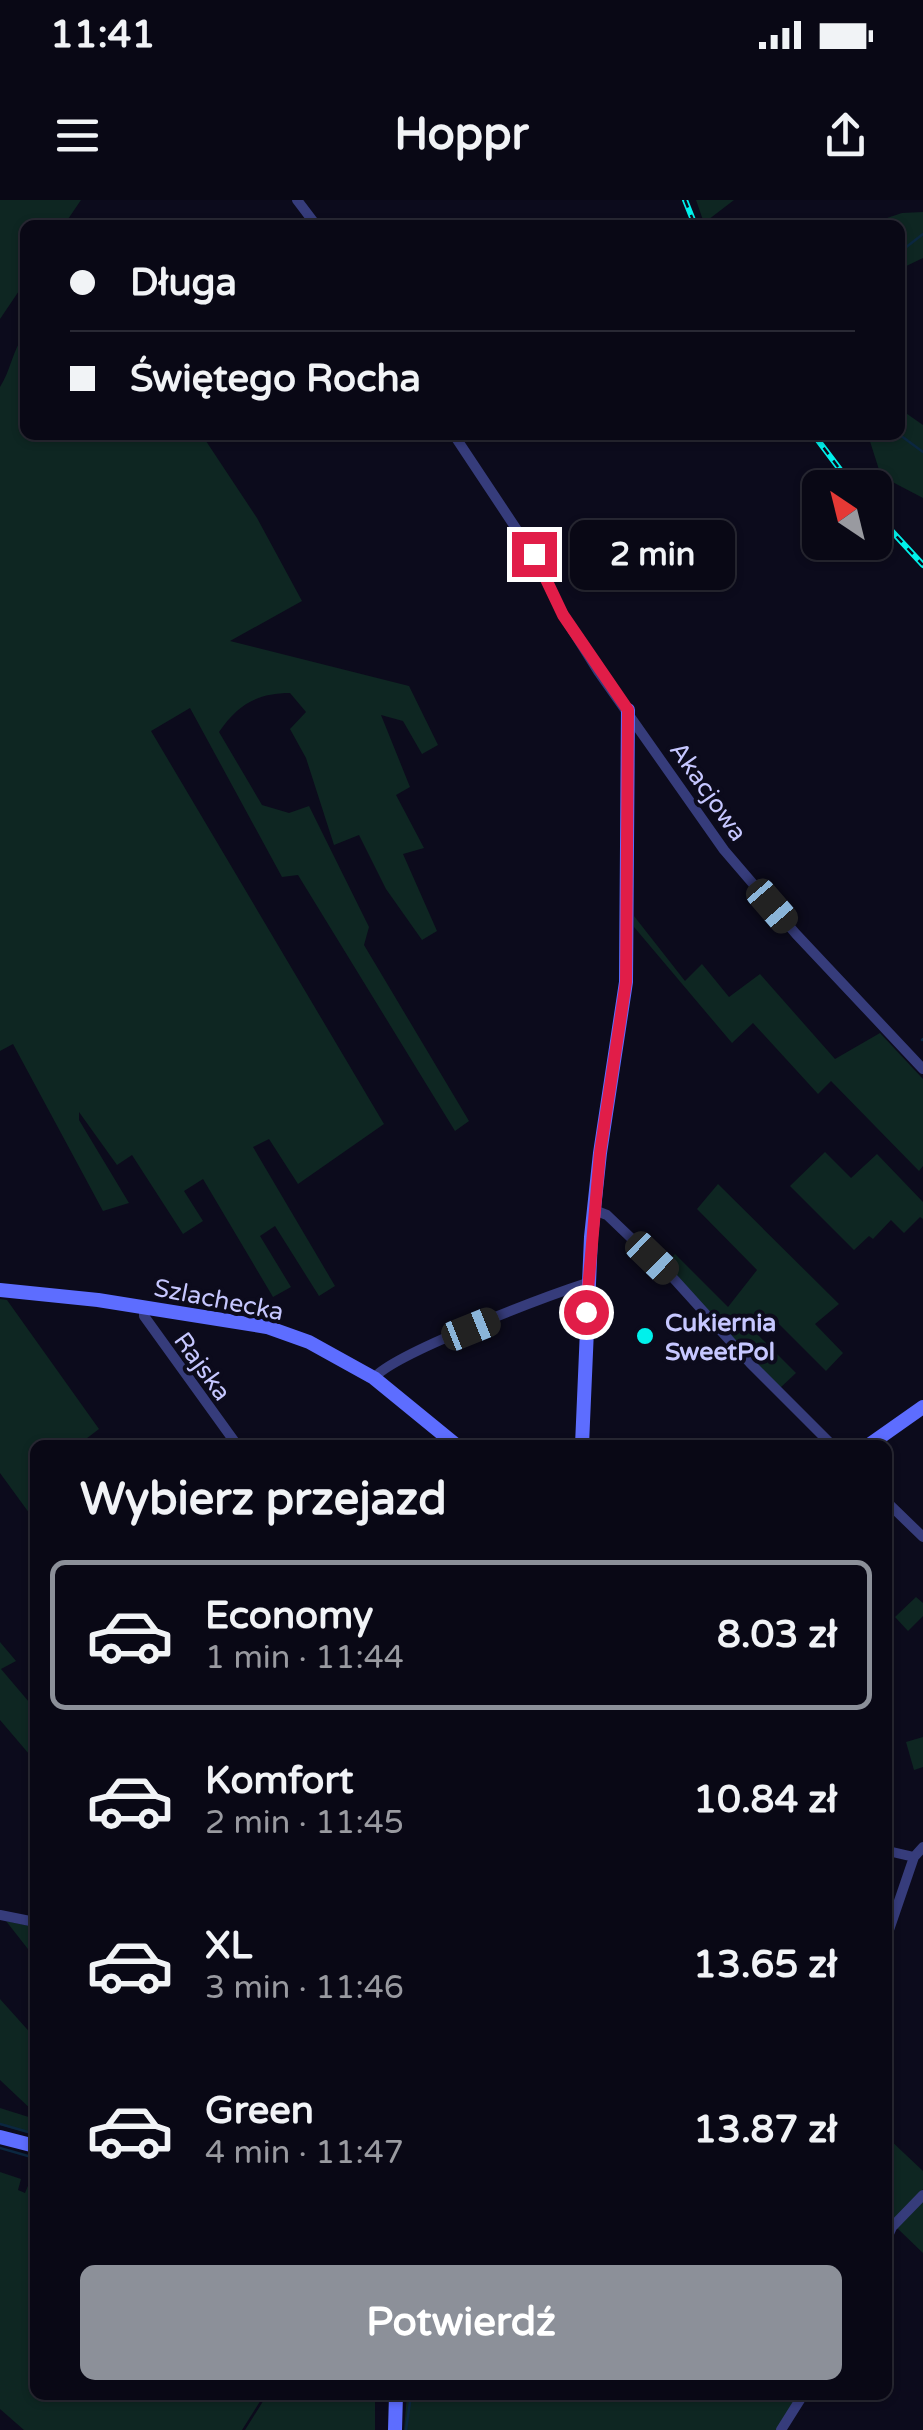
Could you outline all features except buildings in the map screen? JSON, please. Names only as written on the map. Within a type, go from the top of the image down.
[{"type":"street","points":[[297,200],[312,220]]},
{"type":"street","name":"Akacjowa","points":[[457,440],[510,516],[563,615],[748,879],[923,1069]]},
{"type":"street","points":[[582,1440],[587,1283],[626,982],[628,710]]},
{"type":"street","points":[[594,1210],[606,1215],[674,1280],[827,1440]]},
{"type":"street","points":[[374,1378],[382,1368],[414,1351],[587,1283]]},
{"type":"street","name":"Szlachecka","points":[[0,1290],[144,1307],[268,1328],[309,1342],[374,1378],[450,1440]]},
{"type":"street","name":"Rajska","points":[[144,1307],[144,1316],[232,1440]]},
{"type":"street","points":[[876,1440],[923,1406]]},
{"type":"street","points":[[892,1507],[923,1537]]},
{"type":"street","points":[[892,1921],[914,1857],[923,1847]]},
{"type":"street","points":[[892,1851],[914,1857]]},
{"type":"street","points":[[0,1915],[30,1921]]},
{"type":"street","points":[[0,2137],[30,2145]]},
{"type":"street","points":[[892,2227],[923,2195]]},
{"type":"street","points":[[395,2430],[396,2400]]},
{"type":"street","points":[[781,2430],[800,2400]]},
{"type":"green space","points":[[0,200],[81,200],[67,220],[20,220],[20,289],[0,319]]},
{"type":"green space","points":[[696,200],[734,200],[708,220],[703,220]]},
{"type":"green space","points":[[923,212],[923,258],[905,267],[905,220],[881,220]]},
{"type":"green space","points":[[20,342],[20,440],[205,440],[257,518],[302,601],[230,641],[409,686],[438,745],[422,754],[403,721],[381,715],[410,787],[396,795],[424,848],[403,854],[437,931],[422,940],[386,889],[359,835],[334,845],[306,758],[290,729],[306,712],[290,693],[250,702],[219,732],[262,805],[289,813],[309,806],[369,927],[364,945],[469,1121],[455,1131],[298,875],[282,877],[190,708],[151,731],[384,1124],[298,1184],[269,1139],[253,1147],[335,1286],[319,1296],[275,1226],[260,1236],[291,1287],[273,1297],[203,1179],[184,1191],[203,1221],[183,1234],[132,1155],[117,1165],[79,1112],[79,1120],[129,1203],[103,1211],[13,1044],[0,1051],[0,387]]},
{"type":"green space","points":[[905,412],[923,425],[923,498],[892,482],[892,470],[879,470],[870,440],[905,440]]},
{"type":"green space","points":[[634,916],[685,981],[702,964],[729,997],[760,974],[835,1059],[880,1033],[923,1079],[923,1166],[919,1171],[831,1081],[818,1094],[753,1023],[732,1043],[634,927]]},
{"type":"green space","points":[[825,1152],[851,1178],[877,1154],[923,1202],[923,1219],[920,1217],[904,1233],[891,1220],[873,1239],[869,1236],[854,1250],[790,1186]]},
{"type":"green space","points":[[718,1184],[839,1304],[815,1324],[843,1353],[826,1371],[774,1319],[758,1335],[796,1373],[780,1388],[664,1266],[675,1254],[728,1307],[757,1270],[697,1209]]},
{"type":"green space","points":[[0,1299],[7,1300],[99,1429],[85,1440],[30,1440],[30,1514],[0,1473]]},
{"type":"green space","points":[[916,1597],[923,1603],[923,1616],[908,1631],[895,1617]]},
{"type":"green space","points":[[0,1642],[16,1661],[1,1669],[30,1703],[30,1755],[0,1720]]},
{"type":"green space","points":[[923,1737],[923,1767],[914,1770],[906,1742]]},
{"type":"green space","points":[[6,1921],[30,1926],[30,1952]]},
{"type":"green space","points":[[0,1999],[30,2032],[30,2108],[0,2080]]},
{"type":"green space","points":[[0,2108],[30,2117],[30,2134],[0,2125]]},
{"type":"green space","points":[[892,2142],[923,2171],[923,2189],[892,2225]]},
{"type":"green space","points":[[0,2172],[21,2179],[18,2190],[25,2193],[30,2181],[30,2400],[261,2400],[242,2430],[24,2430],[0,2409]]},
{"type":"green space","points":[[923,2199],[923,2253],[897,2228]]},
{"type":"green space","points":[[264,2400],[375,2400],[375,2430],[245,2430]]},
{"type":"green space","points":[[407,2400],[796,2400],[778,2430],[404,2430]]},
{"type":"waterway","points":[[905,248],[923,234]]},
{"type":"waterway","points":[[905,439],[923,452]]},
{"type":"waterway","points":[[0,2124],[30,2133]]},
{"type":"waterway","points":[[0,2148],[30,2157]]},
{"type":"waterway","points":[[406,2430],[410,2400]]},
{"type":"railway","points":[[685,200],[693,220]]},
{"type":"railway","points":[[818,440],[840,470]]},
{"type":"railway","points":[[892,531],[923,565]]},
{"type":"place","name":"Cukiernia SweetPol","points":[[645,1336]]},
{"type":"route","points":[[534,554],[563,615],[628,710],[626,982],[600,1153],[586,1312]]}]
